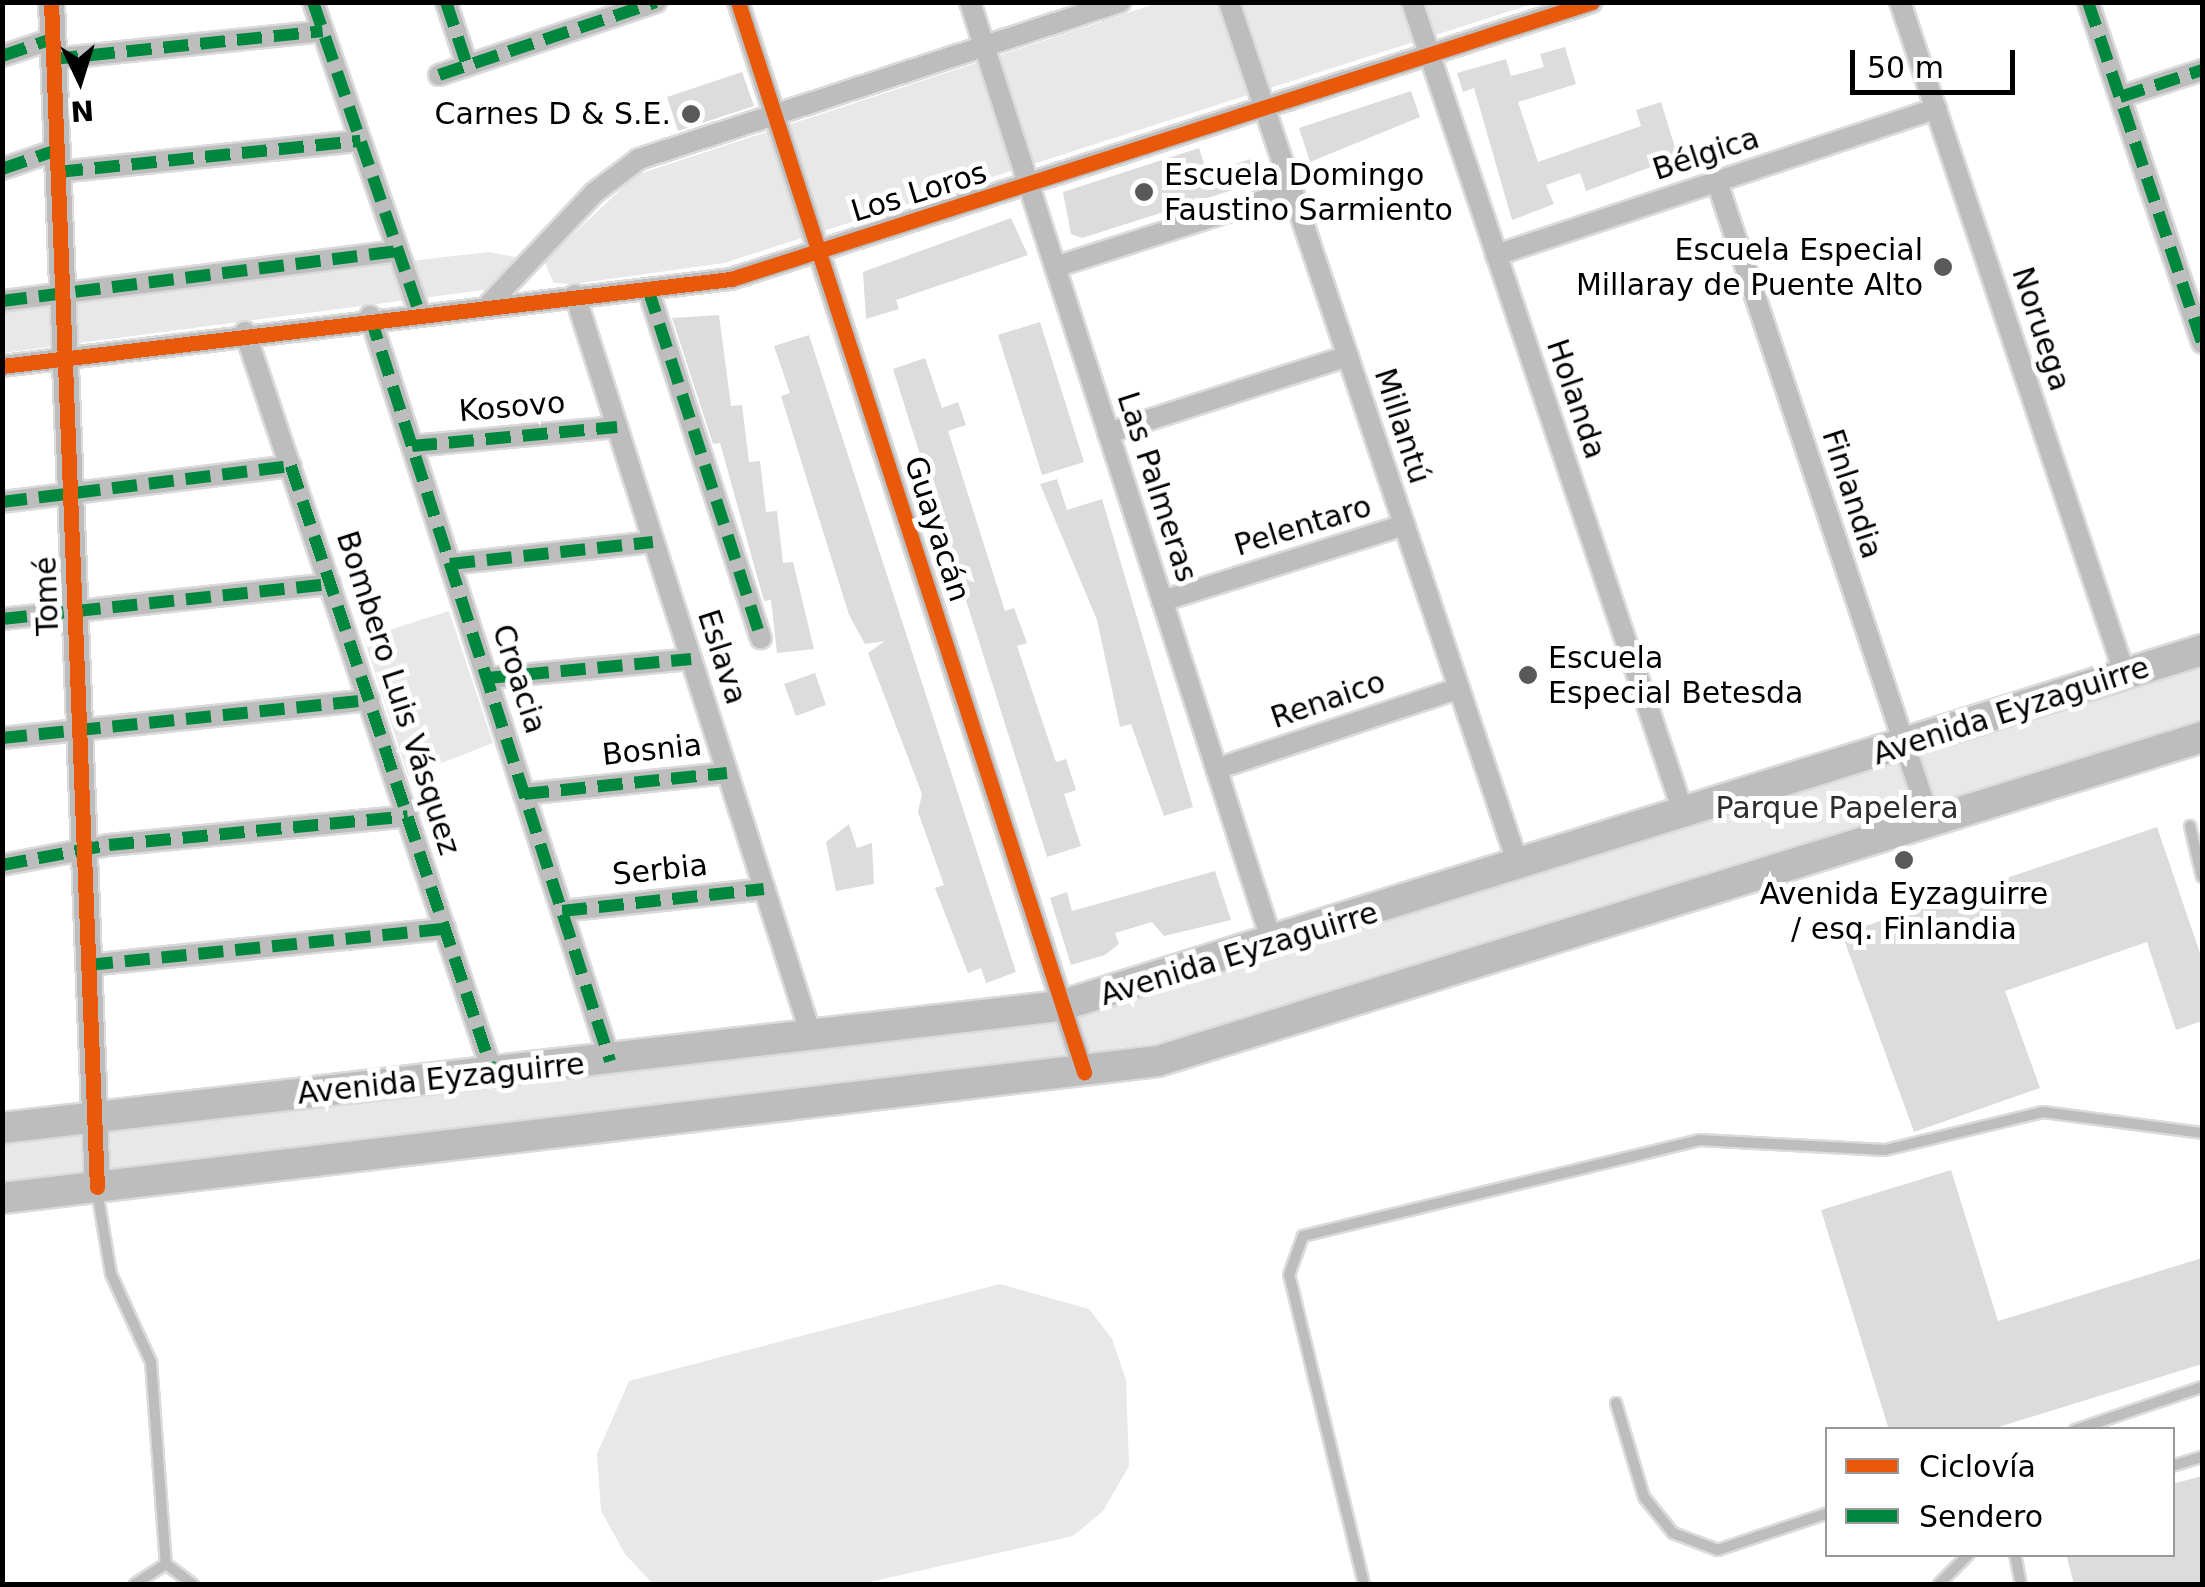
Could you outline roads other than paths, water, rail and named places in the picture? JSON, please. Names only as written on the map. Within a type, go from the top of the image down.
[{"type":"main road","name":"Avenida Eyzaguirre","points":[[2,1128],[812,1038],[1060,1006],[1273,946],[2202,650]]},
{"type":"main road","points":[[2,1198],[1084,1072],[1216,1048],[2202,737]]},
{"type":"street","name":"Tomé","points":[[50,2],[97,1188]]},
{"type":"street","points":[[313,2],[418,311]]},
{"type":"street","points":[[446,2],[467,65]]},
{"type":"street","points":[[439,75],[656,2]]},
{"type":"street","name":"Guayacán","points":[[738,2],[1084,1072]]},
{"type":"street","name":"Las Palmeras","points":[[970,2],[1273,946]]},
{"type":"street","points":[[490,303],[626,166],[1120,2]]},
{"type":"street","name":"Millantú","points":[[1229,2],[1518,868]]},
{"type":"street","name":"Holanda","points":[[1412,2],[1684,816]]},
{"type":"street","name":"Los Loros","points":[[2,366],[370,316],[731,279],[1266,112],[1592,2]]},
{"type":"street","name":"Noruega","points":[[1900,2],[2125,675]]},
{"type":"street","points":[[2088,2],[2202,342]]},
{"type":"street","points":[[2,56],[52,49],[322,31]]},
{"type":"street","points":[[2120,96],[2202,70]]},
{"type":"street","name":"Bélgica","points":[[1496,255],[1936,110]]},
{"type":"street","points":[[2,169],[57,161],[360,141]]},
{"type":"street","name":"Finlandia","points":[[1717,182],[1931,824]]},
{"type":"street","points":[[1055,267],[1292,191]]},
{"type":"street","points":[[2,300],[398,251]]},
{"type":"street","points":[[648,289],[761,638]]},
{"type":"street","name":"Eslava","points":[[574,295],[812,1038]]},
{"type":"street","name":"Croacia","points":[[370,316],[610,1060]]},
{"type":"street","name":"Bombero Luis Vásquez","points":[[246,332],[493,1074]]},
{"type":"street","points":[[1108,433],[1348,356]]},
{"type":"street","name":"Kosovo","points":[[412,446],[617,427]]},
{"type":"street","points":[[2,502],[291,466]]},
{"type":"street","name":"Pelentaro","points":[[1162,601],[1404,526]]},
{"type":"street","points":[[450,564],[654,542]]},
{"type":"street","points":[[2,619],[330,584]]},
{"type":"street","points":[[487,678],[691,659]]},
{"type":"street","name":"Renaico","points":[[1216,769],[1458,688]]},
{"type":"street","points":[[2,738],[369,700]]},
{"type":"street","name":"Bosnia","points":[[524,794],[727,773]]},
{"type":"street","points":[[2,866],[84,850],[408,816]]},
{"type":"street","name":"Serbia","points":[[562,911],[764,889]]},
{"type":"street","points":[[88,964],[446,929]]},
{"type":"lane","points":[[2190,826],[2202,877]]},
{"type":"lane","points":[[1364,1584],[1289,1275],[1304,1236],[1699,1140],[1885,1150],[2043,1112],[2202,1133]]},
{"type":"lane","points":[[97,1188],[111,1274],[152,1362],[166,1564],[193,1584]]},
{"type":"lane","points":[[2084,1427],[2202,1387]]},
{"type":"lane","points":[[1616,1403],[1644,1498],[1673,1533],[1718,1550],[1825,1514]]},
{"type":"lane","points":[[2175,1465],[2202,1456]]},
{"type":"lane","points":[[1940,1584],[1967,1557]]},
{"type":"lane","points":[[2016,1557],[2021,1584]]},
{"type":"lane","points":[[135,1584],[166,1564]]},
{"type":"place","name":"Carnes D & S.E.","points":[[691,114]]},
{"type":"place","name":"Escuela Domingo Faustino Sarmiento","points":[[1144,192]]},
{"type":"place","name":"Escuela Especial Millaray de Puente Alto","points":[[1943,267]]},
{"type":"place","name":"Escuela Especial Betesda","points":[[1528,675]]},
{"type":"place","name":"Avenida Eyzaguirre / esq. Finlandia","points":[[1904,860]]},
{"type":"park label","name":"Parque Papelera","points":[[1837,808]]}]
